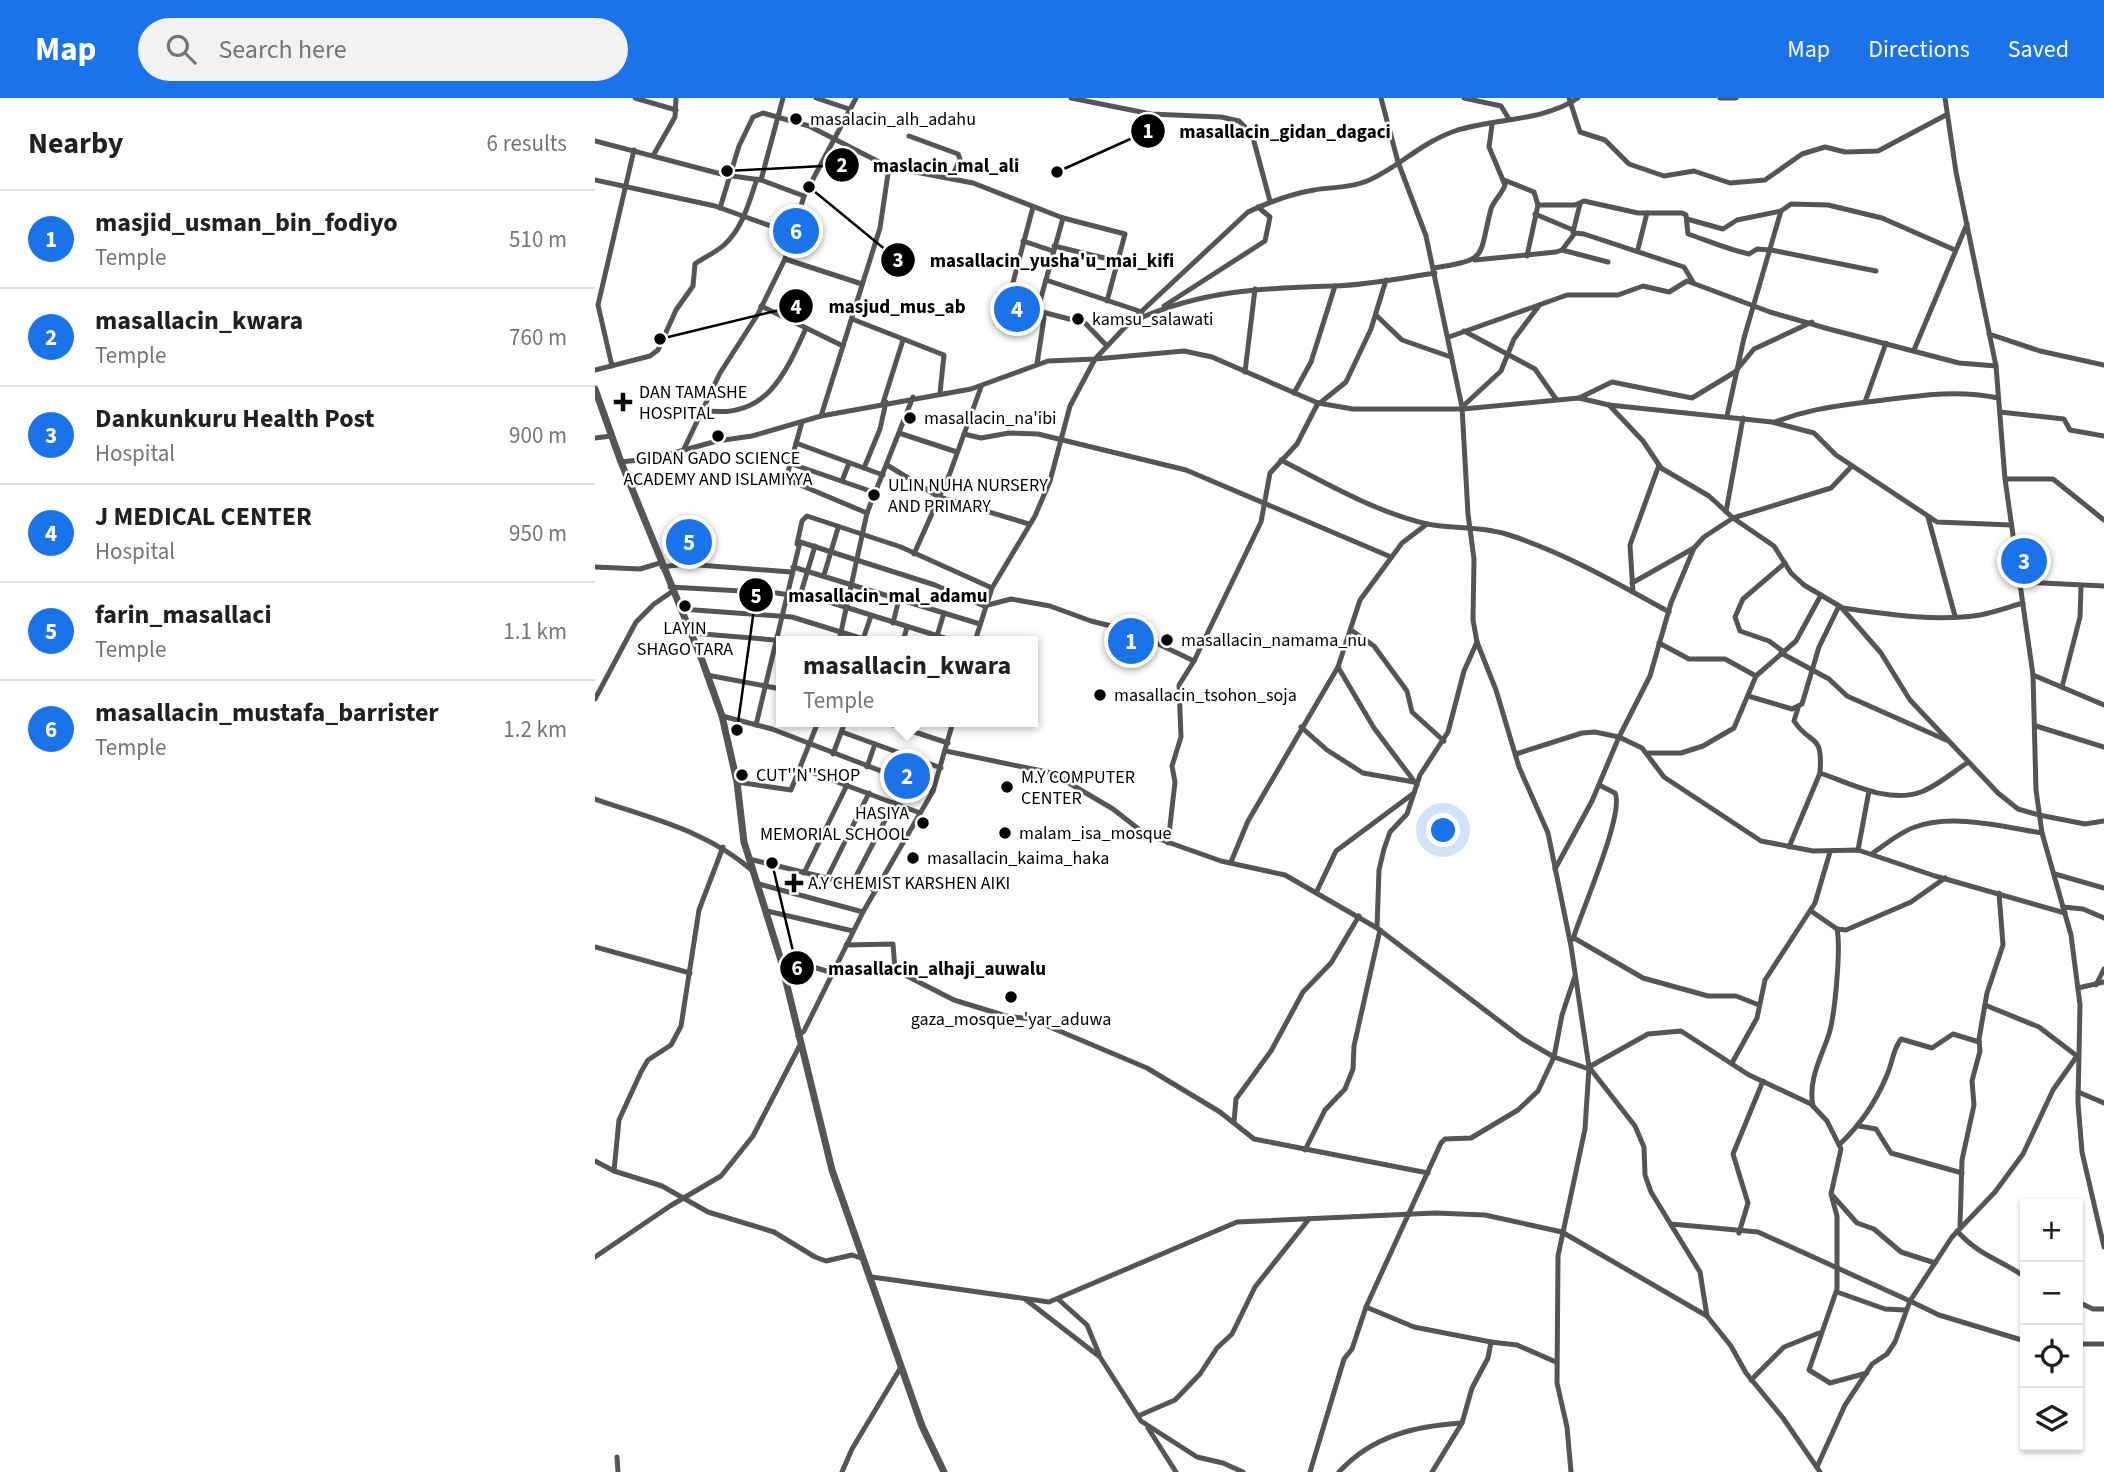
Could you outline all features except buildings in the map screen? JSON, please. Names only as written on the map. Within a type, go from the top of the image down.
[{"type":"street","points":[[637,98],[676,110]]},
{"type":"street","points":[[654,155],[670,128],[676,110],[676,98]]},
{"type":"street","points":[[595,370],[650,356],[657,350],[676,310],[693,286],[695,264],[724,245],[745,216],[783,98]]},
{"type":"street","points":[[816,98],[849,109]]},
{"type":"street","points":[[683,450],[720,373],[761,306],[785,259],[804,196],[856,98]]},
{"type":"street","points":[[1071,98],[1151,114],[1221,117],[1239,121],[1252,134],[1270,201]]},
{"type":"street","points":[[1381,98],[1398,162],[1435,271],[1462,408],[1469,527],[1474,559],[1473,620],[1477,642],[1516,754],[1548,833],[1571,946],[1589,1068],[1585,1129],[1558,1256],[1556,1383],[1567,1427],[1571,1472]]},
{"type":"street","points":[[1464,98],[1501,106],[1509,119]]},
{"type":"street","points":[[976,636],[992,588],[1050,481],[1076,393],[1095,359],[1215,241],[1258,207],[1270,201],[1312,190],[1364,182],[1456,130],[1492,125],[1551,111],[1578,98]]},
{"type":"street","points":[[1720,98],[1736,98]]},
{"type":"street","points":[[1945,98],[1946,116],[1996,366],[2005,479],[2033,675],[2039,816],[2064,910],[2078,988],[2078,1092],[2082,1152],[2104,1247]]},
{"type":"street","points":[[1569,101],[1580,132],[1605,140],[1629,164],[1664,176],[1695,171],[1730,183],[1765,180],[1802,154],[1825,147],[1845,152],[1878,151],[1946,116]]},
{"type":"street","points":[[720,208],[729,176],[753,117],[759,113],[778,117],[834,137],[889,167],[952,177],[1063,218],[1125,234],[1126,239],[1117,261],[1107,301]]},
{"type":"street","points":[[1475,260],[1484,244],[1492,207],[1504,189],[1504,180],[1489,147],[1492,125]]},
{"type":"street","points":[[909,136],[958,154],[960,159],[952,177]]},
{"type":"street","points":[[595,141],[729,176],[759,179],[804,196]]},
{"type":"street","points":[[613,366],[598,306],[634,150]]},
{"type":"street","points":[[821,416],[880,228],[889,167]]},
{"type":"street","points":[[595,180],[720,208],[793,234]]},
{"type":"street","points":[[1504,180],[1535,192],[1538,205],[1527,256]]},
{"type":"street","points":[[1538,205],[1580,204],[1584,201],[1647,213],[1682,214],[1687,219],[1723,229],[1761,213],[1781,211],[1791,204],[1828,205],[1882,218],[1955,250]]},
{"type":"street","points":[[1562,250],[1573,233],[1580,204]]},
{"type":"street","points":[[1033,207],[1010,294],[1016,301],[1085,323],[1107,346]]},
{"type":"street","points":[[1128,324],[1158,310],[1261,246],[1271,222],[1270,217],[1258,207]]},
{"type":"street","points":[[1727,416],[1735,372],[1781,211]]},
{"type":"street","points":[[1638,249],[1647,213]]},
{"type":"street","points":[[1535,214],[1573,233],[1638,249],[1684,267],[1693,282]]},
{"type":"street","points":[[1037,364],[1044,318],[1040,309],[1063,218]]},
{"type":"street","points":[[1687,219],[1688,234],[1707,239],[1714,246],[1749,254],[1757,249],[1771,250],[1876,271]]},
{"type":"street","points":[[1914,351],[1967,224]]},
{"type":"street","points":[[1023,241],[1117,261]]},
{"type":"street","points":[[1158,310],[1255,289],[1296,285],[1335,286],[1386,280],[1475,260],[1562,250],[1608,262]]},
{"type":"street","points":[[785,259],[862,284]]},
{"type":"street","points":[[1046,280],[1142,312]]},
{"type":"street","points":[[1168,843],[1175,782],[1172,766],[1181,737],[1179,685],[1194,661],[1261,522],[1268,478],[1297,444],[1319,403],[1346,382],[1375,315],[1386,280]]},
{"type":"street","points":[[1449,337],[1567,295],[1618,295],[1643,286],[1669,292],[1681,283],[1693,282],[1755,306],[1886,344],[1959,363],[1996,366]]},
{"type":"street","points":[[1294,393],[1311,362],[1335,286]]},
{"type":"street","points":[[1245,372],[1255,289]]},
{"type":"street","points":[[761,306],[843,346]]},
{"type":"street","points":[[1462,408],[1501,371],[1514,339],[1538,307]]},
{"type":"street","points":[[1375,315],[1402,340],[1451,357]]},
{"type":"street","points":[[852,318],[944,355],[940,393]]},
{"type":"street","points":[[1579,398],[1612,382],[1692,398],[1735,372],[1754,349],[1812,322]]},
{"type":"street","points":[[703,410],[731,412],[777,386],[807,328]]},
{"type":"street","points":[[1464,331],[1535,369],[1556,399]]},
{"type":"street","points":[[1989,334],[2040,351],[2104,365]]},
{"type":"street","points":[[864,468],[880,429],[884,403],[903,340]]},
{"type":"street","points":[[1865,402],[1886,344]]},
{"type":"street","points":[[621,462],[655,458],[821,416],[913,397],[981,387],[1037,364],[1184,351],[1212,357],[1319,403],[1353,409],[1462,408],[1579,398],[1609,405],[1772,422],[1814,433],[1852,466],[1928,517],[1948,524],[2011,525]]},
{"type":"street","points":[[914,554],[981,387]]},
{"type":"street","points":[[595,389],[661,565],[691,633],[722,716],[737,782],[749,859],[780,957],[832,1170],[872,1277],[922,1426],[944,1472]]},
{"type":"street","points":[[1772,422],[1806,410],[1956,392],[1999,398]]},
{"type":"street","points":[[840,636],[867,513],[913,397]]},
{"type":"street","points":[[1609,405],[1643,441],[1658,465],[1709,496],[1733,518],[1774,546],[1804,585],[1840,606],[1881,653],[1910,700],[1968,763],[2018,809],[2039,816],[2085,824],[2104,821]]},
{"type":"street","points":[[2000,412],[2064,419],[2070,430],[2104,436]]},
{"type":"street","points":[[1726,512],[1743,418]]},
{"type":"street","points":[[802,422],[786,476],[789,481],[867,513]]},
{"type":"street","points":[[899,433],[957,452]]},
{"type":"street","points":[[964,434],[981,438],[1009,433],[1063,438],[1098,450],[1186,470],[1391,558]]},
{"type":"street","points":[[595,438],[611,436]]},
{"type":"street","points":[[796,443],[883,475]]},
{"type":"street","points":[[1281,460],[1342,492],[1427,524],[1469,527],[1526,541],[1669,612]]},
{"type":"street","points":[[789,463],[876,493]]},
{"type":"street","points":[[842,481],[849,463]]},
{"type":"street","points":[[887,465],[939,497],[1029,524]]},
{"type":"street","points":[[1633,592],[1630,545],[1658,465]]},
{"type":"street","points":[[1632,583],[1694,548],[1704,537],[1733,518],[1831,488],[1852,466]]},
{"type":"street","points":[[2005,479],[2053,479],[2104,520]]},
{"type":"street","points":[[778,636],[785,594],[805,516],[914,554],[992,588]]},
{"type":"street","points":[[1928,517],[1955,616]]},
{"type":"street","points":[[1231,862],[1248,821],[1338,667],[1360,600],[1402,543],[1427,524]]},
{"type":"street","points":[[824,576],[838,528]]},
{"type":"street","points":[[797,545],[800,542],[858,559],[935,585],[985,606],[1011,598],[1026,599],[1131,631],[1194,661]]},
{"type":"street","points":[[800,596],[815,546]]},
{"type":"street","points":[[1555,869],[1599,785],[1619,737],[1650,676],[1669,612],[1694,548]]},
{"type":"street","points":[[1785,563],[1743,599],[1735,617],[1740,631],[1769,641],[1782,653],[1835,683],[1847,696],[1949,741]]},
{"type":"street","points":[[595,567],[640,569],[685,564],[806,571],[980,624]]},
{"type":"street","points":[[2020,582],[2104,586]]},
{"type":"street","points":[[2062,687],[2080,617],[2081,587]]},
{"type":"street","points":[[595,699],[636,622],[671,589],[800,596],[937,636],[944,613]]},
{"type":"street","points":[[1647,753],[1681,752],[1703,746],[1737,726],[1756,676],[1800,635],[1821,595]]},
{"type":"street","points":[[893,623],[899,599]]},
{"type":"street","points":[[1840,606],[1889,614],[1955,616],[1980,615],[2023,603]]},
{"type":"street","points":[[1789,847],[1820,772],[1820,747],[1794,721],[1804,700],[1812,669],[1840,606]]},
{"type":"street","points":[[681,609],[782,616],[854,636]]},
{"type":"street","points":[[868,636],[871,616]]},
{"type":"street","points":[[904,636],[907,627]]},
{"type":"street","points":[[1351,630],[1374,646],[1407,691],[1412,712],[1444,741]]},
{"type":"street","points":[[691,633],[776,639]]},
{"type":"street","points":[[1305,1150],[1325,1110],[1345,1089],[1353,1069],[1354,1046],[1379,929],[1379,870],[1384,849],[1390,832],[1406,814],[1416,783],[1444,741],[1464,671],[1477,642]]},
{"type":"street","points":[[1659,643],[1689,659],[1731,661],[1756,676]]},
{"type":"street","points":[[756,725],[776,644]]},
{"type":"street","points":[[1338,667],[1374,728],[1416,783]]},
{"type":"street","points":[[707,675],[776,687]]},
{"type":"street","points":[[2033,675],[2104,705]]},
{"type":"street","points":[[1748,696],[1792,709],[1798,708]]},
{"type":"street","points":[[722,716],[756,725],[933,791]]},
{"type":"street","points":[[2036,726],[2104,747]]},
{"type":"street","points":[[737,782],[789,792],[816,727]]},
{"type":"street","points":[[832,754],[844,727]]},
{"type":"street","points":[[899,727],[948,743]]},
{"type":"street","points":[[798,1036],[804,1031],[863,912],[933,791],[952,727]]},
{"type":"street","points":[[1301,727],[1327,750],[1363,773],[1416,783]]},
{"type":"street","points":[[842,732],[941,768]]},
{"type":"street","points":[[1516,754],[1582,733],[1619,737],[1647,753],[1664,777],[1761,841],[1830,852],[1858,850],[1873,853],[1945,878],[2064,910],[2084,909],[2104,918]]},
{"type":"street","points":[[867,767],[876,744]]},
{"type":"street","points":[[946,751],[1052,773],[1113,809],[1145,834],[1231,862],[1285,874],[1379,929],[1523,1039],[1554,1058],[1589,1068],[1635,1126],[1644,1147],[1645,1175],[1651,1192],[1700,1272],[1707,1317]]},
{"type":"street","points":[[1820,772],[1869,791],[1912,794],[1923,791],[1968,763]]},
{"type":"street","points":[[800,768],[920,813]]},
{"type":"street","points":[[804,873],[847,785]]},
{"type":"street","points":[[1571,946],[1610,835],[1617,799],[1615,793],[1599,785]]},
{"type":"street","points":[[1858,850],[1869,791]]},
{"type":"street","points":[[827,878],[869,793]]},
{"type":"street","points":[[1317,891],[1336,851],[1414,793]]},
{"type":"street","points":[[595,799],[684,827],[723,847],[754,871]]},
{"type":"street","points":[[852,884],[894,803]]},
{"type":"street","points":[[1873,853],[1916,826],[1937,823],[1969,822],[2042,833]]},
{"type":"street","points":[[614,1171],[619,1120],[645,1065],[677,1037],[699,910],[723,847]]},
{"type":"street","points":[[1732,1063],[1757,1018],[1765,981],[1811,911],[1821,890],[1830,852]]},
{"type":"street","points":[[749,859],[876,890]]},
{"type":"street","points":[[2055,874],[2104,888]]},
{"type":"street","points":[[1811,911],[1837,929],[1850,929],[1896,909],[1945,878]]},
{"type":"street","points":[[759,884],[863,912]]},
{"type":"street","points":[[1999,893],[2003,945],[1985,1006],[1980,1051],[1972,1081],[1974,1105],[1962,1160],[1959,1229],[1975,1250],[2020,1274]]},
{"type":"street","points":[[767,911],[853,931]]},
{"type":"street","points":[[1235,1125],[1232,1116],[1236,1100],[1271,1051],[1303,992],[1331,963],[1359,916]]},
{"type":"street","points":[[1813,1106],[1811,1089],[1828,1037],[1835,997],[1835,974],[1841,946],[1837,929]]},
{"type":"street","points":[[1574,938],[1643,978],[1708,996],[1736,996],[1759,1005]]},
{"type":"street","points":[[846,945],[893,944],[895,970],[929,989],[954,1000],[1044,1024],[1146,1068],[1220,1112],[1254,1139],[1428,1173]]},
{"type":"street","points":[[595,947],[690,973]]},
{"type":"street","points":[[780,957],[833,973]]},
{"type":"street","points":[[2096,985],[2104,969]]},
{"type":"street","points":[[1310,1472],[1344,1359],[1352,1349],[1366,1307],[1445,1139],[1471,1138],[1529,1102],[1543,1084],[1554,1058],[1562,1015],[1576,975]]},
{"type":"street","points":[[2078,988],[2104,982]]},
{"type":"street","points":[[1985,1006],[2039,1027],[2078,1055]]},
{"type":"street","points":[[1589,1068],[1648,1034],[1673,1030],[1688,1033],[1732,1063],[1813,1106],[1840,1144]]},
{"type":"street","points":[[1867,1373],[1829,1383],[1810,1372],[1819,1333],[1837,1292],[1837,1216],[1831,1194],[1840,1144],[1859,1126],[1887,1076],[1892,1055],[1901,1039],[1933,1048],[1953,1034],[1979,1042]]},
{"type":"street","points":[[595,1257],[683,1197],[707,1187],[732,1164],[766,1115],[800,1045]]},
{"type":"street","points":[[1810,1472],[1817,1468],[1845,1405],[1874,1362],[1891,1350],[1910,1301],[1959,1229],[1995,1192],[2023,1154],[2053,1090],[2078,1055]]},
{"type":"street","points":[[1739,1233],[1748,1203],[1733,1154],[1763,1081]]},
{"type":"street","points":[[2078,1092],[2104,1103]]},
{"type":"street","points":[[1859,1126],[1876,1129],[1891,1153],[1962,1173]]},
{"type":"street","points":[[595,1171],[597,1162],[614,1171],[662,1186],[708,1212],[774,1232],[808,1254],[826,1261],[852,1255],[864,1259]]},
{"type":"street","points":[[1831,1194],[1857,1223],[1874,1229],[1901,1252],[1935,1263]]},
{"type":"street","points":[[872,1277],[1046,1302],[1233,1223],[1411,1214],[1485,1215],[1562,1232],[1707,1317],[1731,1346],[1751,1380],[1783,1418],[1817,1468]]},
{"type":"street","points":[[1138,1416],[1175,1400],[1200,1374],[1217,1348],[1232,1334],[1255,1287],[1309,1219]]},
{"type":"street","points":[[1671,1224],[1764,1234],[1809,1258],[1939,1315],[1967,1321],[2020,1340]]},
{"type":"street","points":[[1837,1292],[1885,1309],[1905,1310]]},
{"type":"street","points":[[1023,1297],[1100,1357]]},
{"type":"street","points":[[1058,1299],[1087,1325],[1100,1357],[1176,1472]]},
{"type":"street","points":[[2083,1304],[2092,1309],[2104,1308]]},
{"type":"street","points":[[1366,1307],[1414,1327],[1517,1345],[1556,1362]]},
{"type":"street","points":[[1751,1380],[1784,1347],[1819,1333]]},
{"type":"street","points":[[1432,1472],[1462,1423],[1472,1388],[1488,1358],[1491,1342]]},
{"type":"street","points":[[2083,1344],[2104,1345]]},
{"type":"street","points":[[842,1472],[852,1449],[901,1367]]},
{"type":"street","points":[[1339,1472],[1359,1453],[1410,1428],[1462,1423]]},
{"type":"street","points":[[1147,1426],[1204,1461],[1223,1463],[1243,1472]]},
{"type":"street","points":[[617,1457],[618,1472]]},
{"type":"place","name":"masalacin_alh_adahu","points":[[796,119]]},
{"type":"place","name":"maslacin_mal_ali","points":[[727,171]]},
{"type":"place","name":"masallacin_gidan_dagaci","points":[[1057,172]]},
{"type":"place","name":"masallacin_yusha'u_mai_kifi","points":[[809,187]]},
{"type":"place","name":"masallacin_mustafa_barrister","points":[[796,231]]},
{"type":"place","name":"J MEDICAL CENTER","points":[[1017,309]]},
{"type":"place","name":"kamsu_salawati","points":[[1078,319]]},
{"type":"place","name":"masjud_mus_ab","points":[[660,339]]},
{"type":"place","name":"DAN TAMASHE HOSPITAL","points":[[623,402]]},
{"type":"place","name":"masallacin_na'ibi","points":[[910,418]]},
{"type":"place","name":"GIDAN GADO SCIENCE ACADEMY AND ISLAMIYYA","points":[[718,436]]},
{"type":"place","name":"ULIN NUHA NURSERY AND PRIMARY","points":[[874,495]]},
{"type":"place","name":"farin_masallaci","points":[[689,542]]},
{"type":"place","name":"Dankunkuru Health Post","points":[[2024,561]]},
{"type":"place","name":"LAYIN SHAGO TARA","points":[[685,606]]},
{"type":"place","name":"masallacin_namama_nu","points":[[1167,640]]},
{"type":"place","name":"masjid_usman_bin_fodiyo","points":[[1131,641]]},
{"type":"place","name":"masallacin_tsohon_soja","points":[[1100,695]]},
{"type":"place","name":"masallacin_mal_adamu","points":[[737,730]]},
{"type":"place","name":"CUT''N''SHOP","points":[[742,775]]},
{"type":"place","name":"masallacin_kwara","points":[[907,776]]},
{"type":"place","name":"M.Y COMPUTER CENTER","points":[[1007,787]]},
{"type":"place","name":"HASIYA MEMORIAL SCHOOL","points":[[923,823]]},
{"type":"place","name":"malam_isa_mosque","points":[[1005,833]]},
{"type":"place","name":"masallacin_kaima_haka","points":[[913,858]]},
{"type":"place","name":"masallacin_alhaji_auwalu","points":[[772,863]]},
{"type":"place","name":"A.Y CHEMIST KARSHEN AIKI","points":[[794,883]]},
{"type":"place","name":"gaza_mosque_'yar_aduwa","points":[[1011,997]]}]
